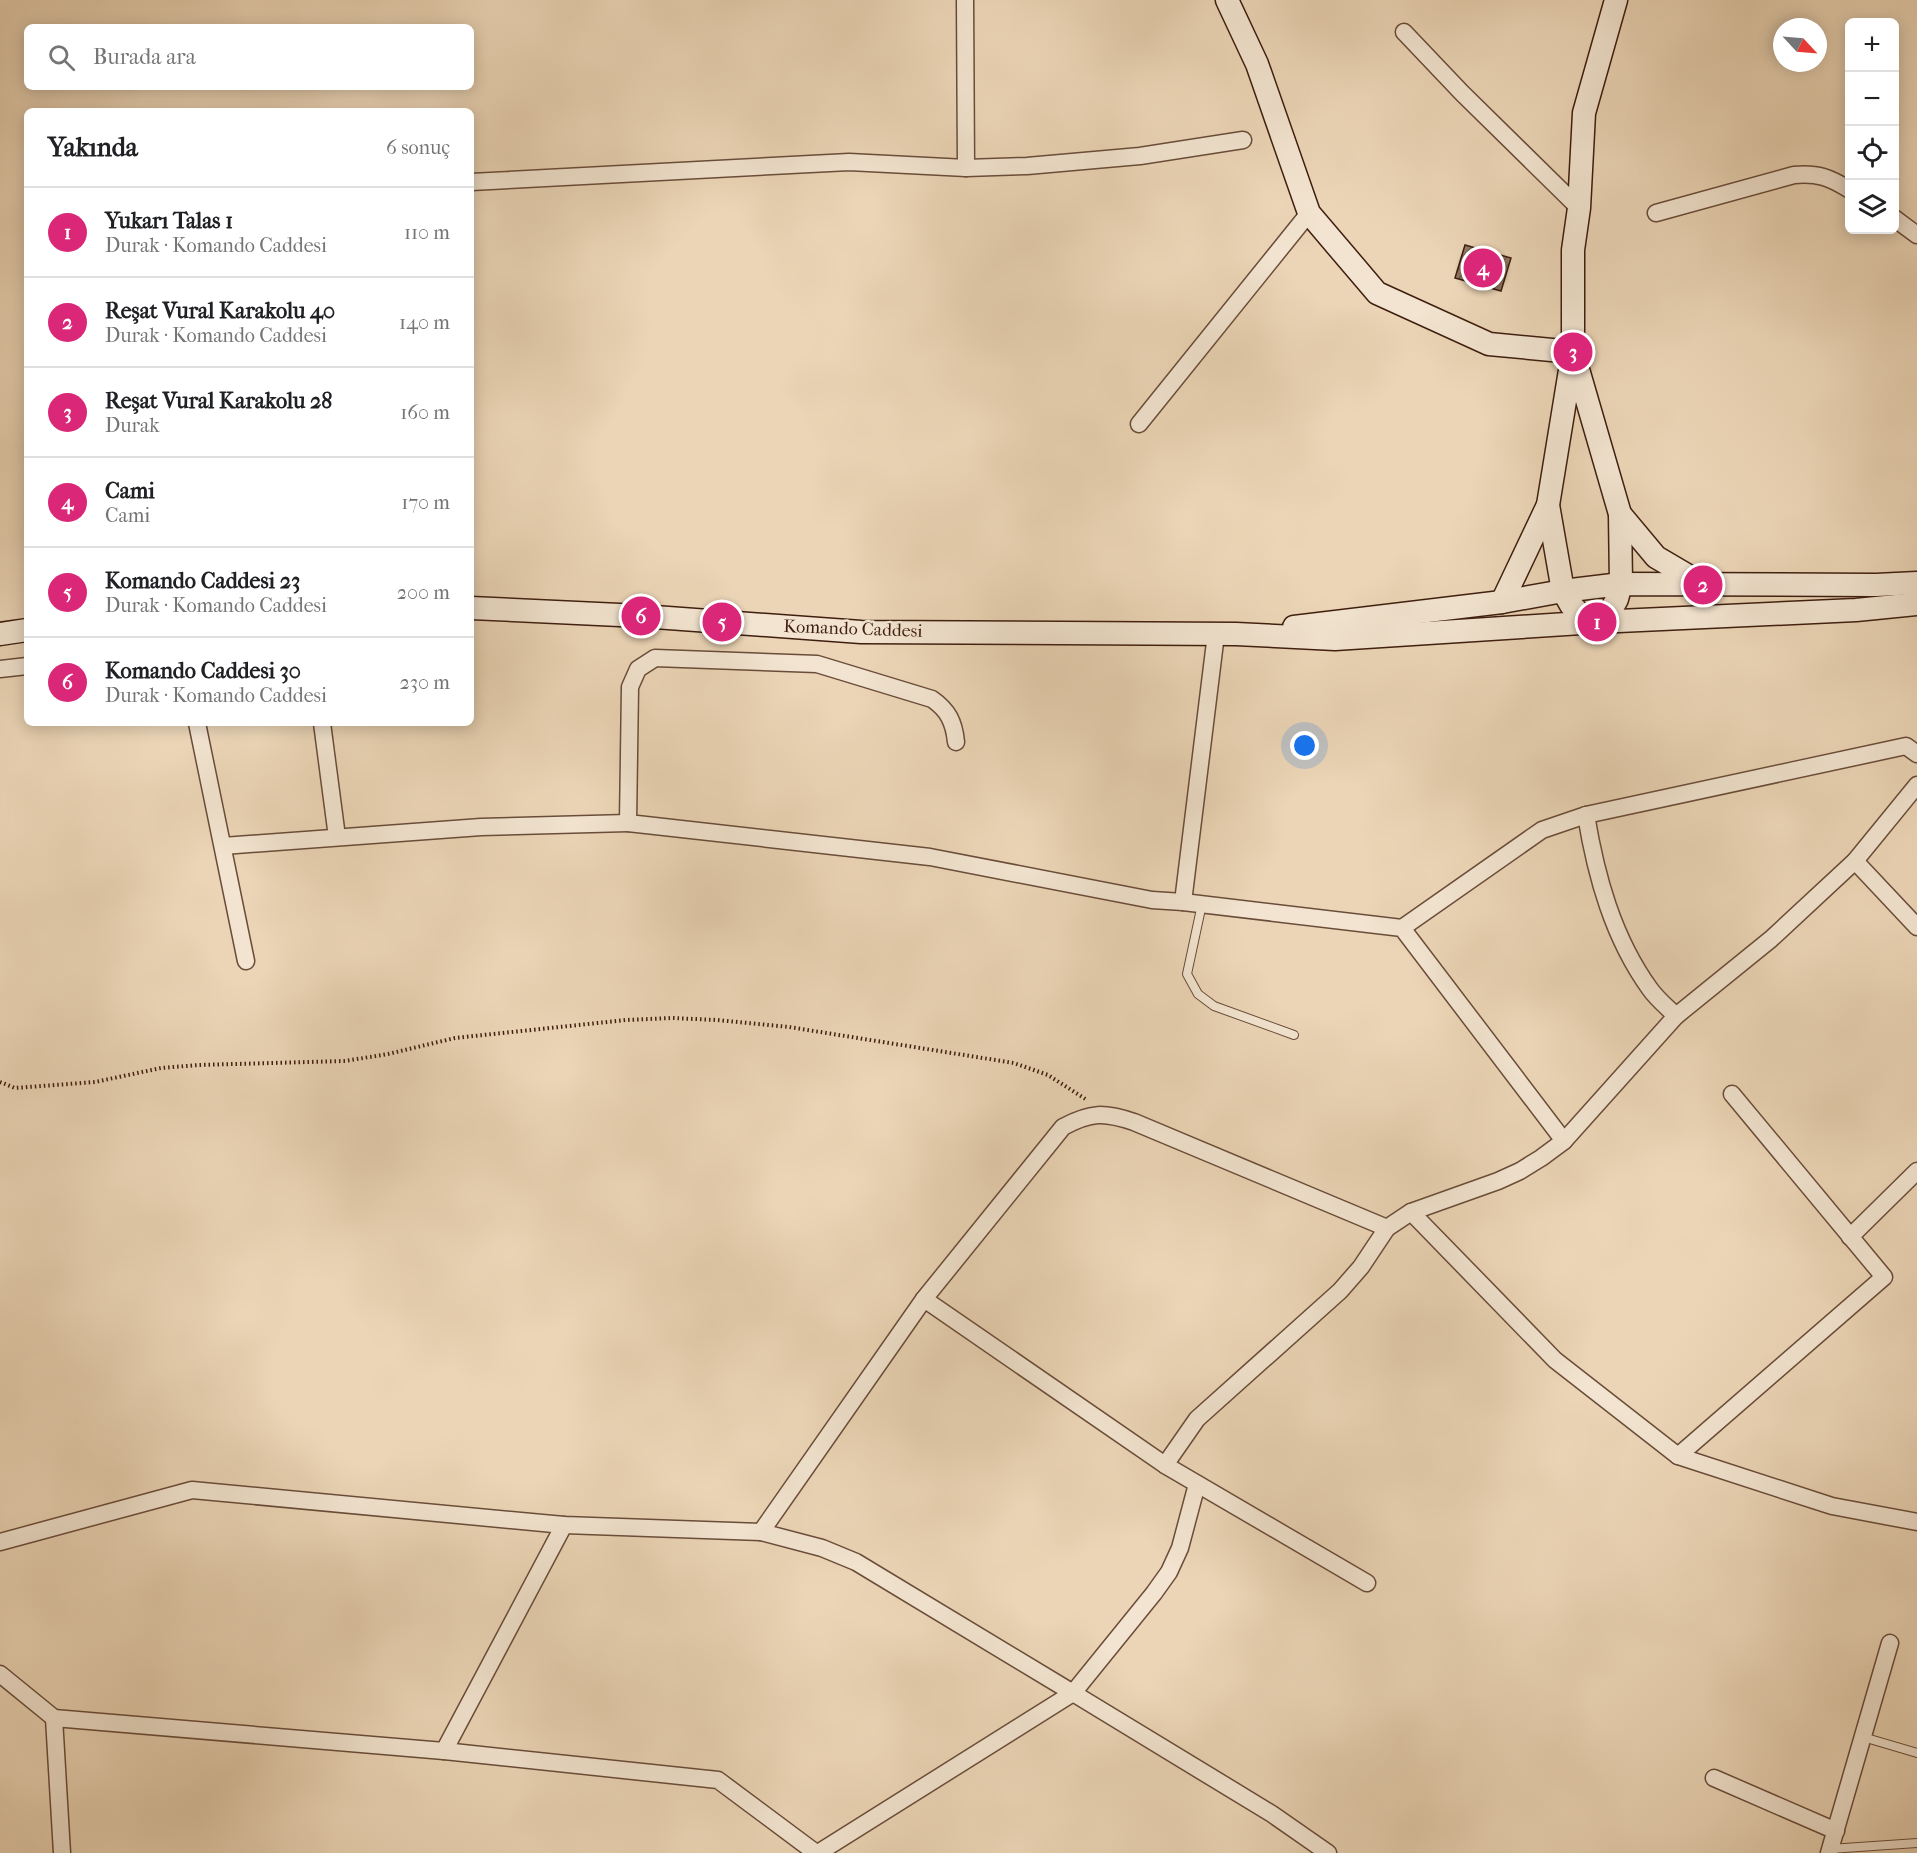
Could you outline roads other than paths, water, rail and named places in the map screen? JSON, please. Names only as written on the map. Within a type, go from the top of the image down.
[{"type":"street","points":[[965,0],[966,168]]},
{"type":"street","points":[[1227,0],[1257,64],[1309,213],[1377,293],[1490,344],[1573,352]]},
{"type":"street","points":[[1502,602],[1548,505],[1573,352],[1573,250],[1579,208],[1584,112],[1616,0]]},
{"type":"street","points":[[1404,32],[1462,93],[1579,208]]},
{"type":"street","points":[[474,182],[849,162],[966,168],[1088,161],[1191,149],[1243,140]]},
{"type":"street","points":[[1656,213],[1794,175],[1812,174],[1831,178],[1845,187]]},
{"type":"street","points":[[1139,423],[1309,213]]},
{"type":"street","points":[[1899,222],[1917,235]]},
{"type":"street","points":[[1573,352],[1620,514],[1621,584],[1610,612],[1597,622]]},
{"type":"street","points":[[1548,505],[1563,591],[1571,605],[1582,616],[1597,622]]},
{"type":"street","points":[[1620,514],[1656,557],[1703,585]]},
{"type":"street","points":[[1226,634],[1502,602],[1621,584],[1876,585],[1917,583]]},
{"type":"street","points":[[1226,634],[1335,639],[1597,622],[1856,610],[1917,604]]},
{"type":"street","name":"Komando Caddesi","points":[[474,608],[640,616],[861,632],[1226,634]]},
{"type":"street","points":[[0,634],[24,630]]},
{"type":"street","points":[[1183,902],[1226,634]]},
{"type":"street","points":[[628,823],[630,687],[638,669],[655,658],[817,664],[932,699],[950,717],[955,729],[956,742]]},
{"type":"street","points":[[0,669],[24,666]]},
{"type":"street","points":[[198,726],[246,961]]},
{"type":"street","points":[[322,726],[337,837]]},
{"type":"street","points":[[223,846],[492,826],[628,823],[930,857],[1152,900],[1402,928],[1542,830],[1586,815],[1906,746],[1917,754]]},
{"type":"street","points":[[1165,1465],[1197,1419],[1340,1291],[1361,1267],[1387,1228],[1411,1212],[1520,1171],[1564,1141],[1676,1016],[1771,939],[1855,861],[1917,784]]},
{"type":"street","points":[[1586,815],[1599,879],[1621,937],[1651,990],[1676,1016]]},
{"type":"street","points":[[1855,861],[1917,927]]},
{"type":"street","points":[[1402,928],[1564,1141]]},
{"type":"street","points":[[1678,1456],[1884,1277],[1732,1094]]},
{"type":"street","points":[[761,1532],[924,1299],[1063,1127],[1081,1118],[1097,1114],[1113,1115],[1134,1122],[1387,1228]]},
{"type":"street","points":[[1850,1237],[1917,1171]]},
{"type":"street","points":[[1411,1212],[1555,1360],[1678,1456],[1832,1506],[1917,1522]]},
{"type":"street","points":[[924,1299],[1165,1465],[1367,1583]]},
{"type":"street","points":[[0,1674],[54,1718],[444,1751],[718,1780],[817,1853],[1073,1693],[1169,1572],[1180,1548],[1197,1484]]},
{"type":"street","points":[[0,1542],[192,1490],[564,1525],[761,1532],[822,1548],[856,1562],[1272,1814],[1328,1853]]},
{"type":"street","points":[[444,1751],[564,1525]]},
{"type":"street","points":[[1829,1851],[1890,1643]]},
{"type":"street","points":[[54,1718],[62,1853]]},
{"type":"street","points":[[1714,1778],[1836,1831]]},
{"type":"lane","points":[[1202,904],[1187,974],[1198,994],[1214,1006],[1294,1035]]},
{"type":"lane","points":[[1863,1737],[1917,1753]]},
{"type":"lane","points":[[1829,1851],[1917,1843]]},
{"type":"place","name":"Cami","points":[[1483,268]]},
{"type":"place","name":"Reşat Vural Karakolu 28","points":[[1573,352]]},
{"type":"place","name":"Reşat Vural Karakolu 40","points":[[1703,585]]},
{"type":"place","name":"Komando Caddesi 30","points":[[641,616]]},
{"type":"place","name":"Komando Caddesi 23","points":[[722,622]]},
{"type":"place","name":"Yukarı Talas 1","points":[[1597,622]]}]
